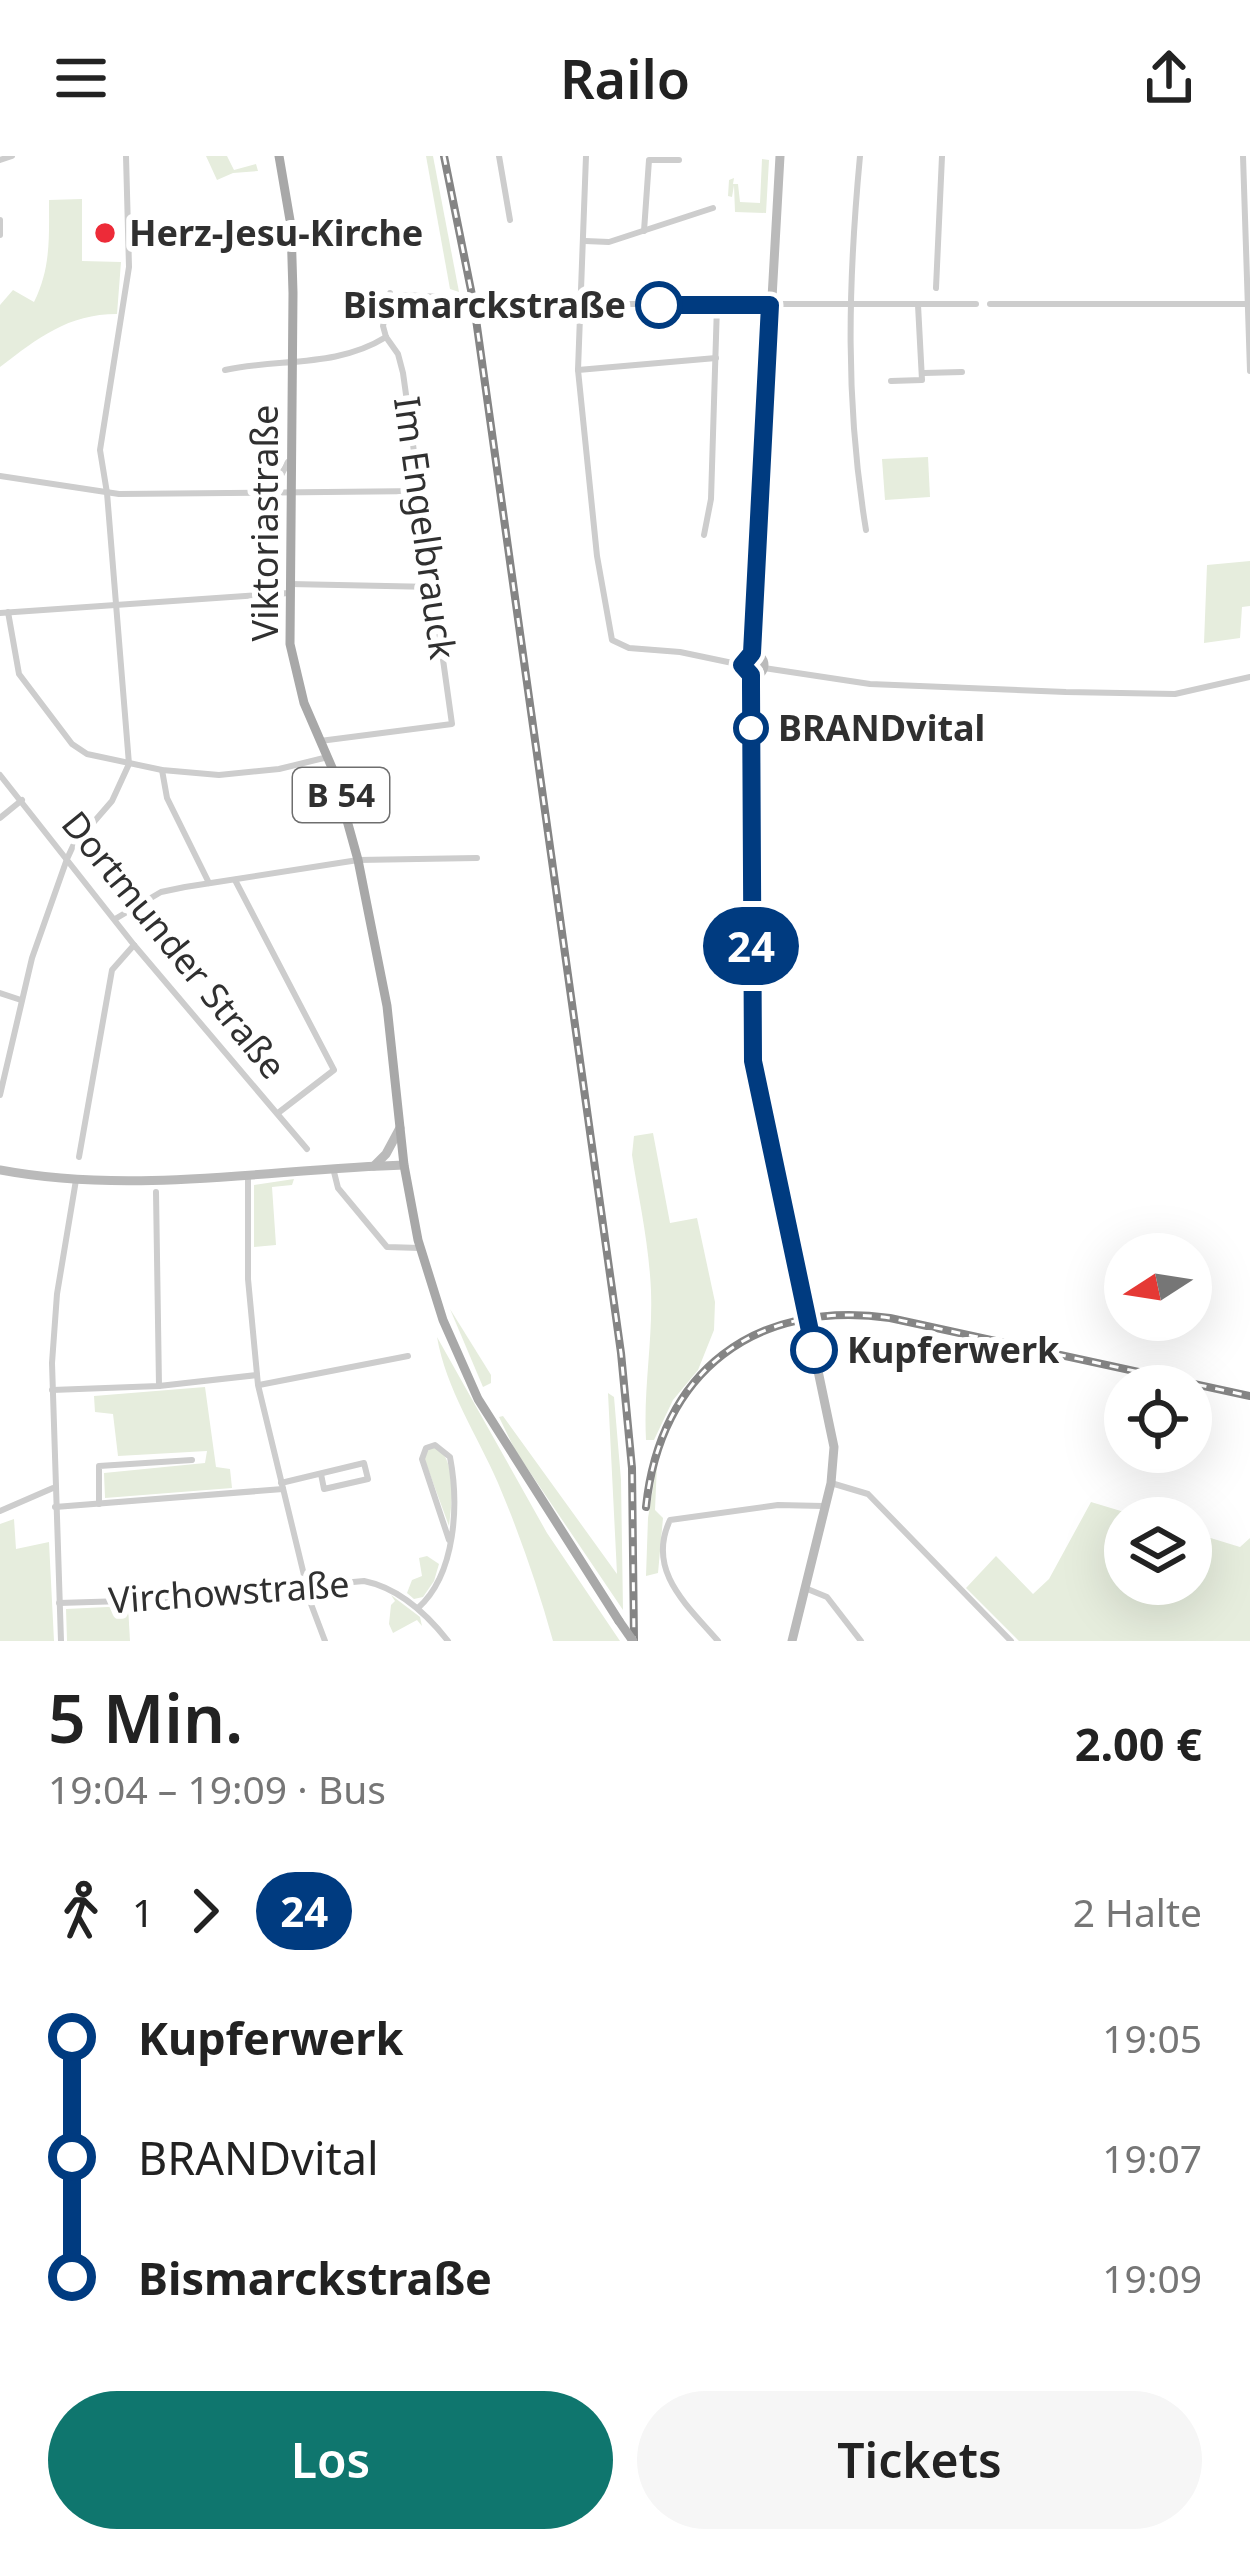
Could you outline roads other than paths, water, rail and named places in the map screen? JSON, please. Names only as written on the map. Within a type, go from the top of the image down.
[{"type":"main road","name":"Viktoriastraße","points":[[279,156],[291,226],[293,664],[328,757],[358,860],[387,1006],[404,1165]]},
{"type":"main road","name":"B 54","points":[[404,1165],[420,1248],[443,1320],[478,1399],[633,1641]]},
{"type":"street","points":[[0,160],[12,156]]},
{"type":"street","points":[[0,1095],[21,1000],[73,846],[112,801],[129,764],[100,450],[129,267],[126,156]]},
{"type":"street","points":[[499,156],[510,220]]},
{"type":"street","points":[[586,156],[578,370],[596,548],[612,640],[629,648],[680,652],[742,665],[751,675],[753,1061],[833,1440],[831,1483],[792,1641]]},
{"type":"street","points":[[742,665],[752,653],[780,156]]},
{"type":"street","points":[[860,156],[849,304],[854,430],[866,530]]},
{"type":"street","points":[[936,288],[942,156]]},
{"type":"street","points":[[1243,156],[1250,371]]},
{"type":"street","points":[[644,230],[649,160],[679,160]]},
{"type":"street","points":[[585,241],[609,242],[713,208]]},
{"type":"street","points":[[0,220],[0,235]]},
{"type":"street","points":[[225,370],[254,363],[337,358],[386,337],[383,326],[390,293]]},
{"type":"street","points":[[403,295],[579,304],[976,304]]},
{"type":"street","points":[[704,535],[711,499],[717,304]]},
{"type":"street","points":[[990,304],[1246,304]]},
{"type":"street","points":[[891,381],[922,380],[918,305]]},
{"type":"street","name":"Im Engelbrauck","points":[[320,741],[452,724],[401,364],[386,337]]},
{"type":"street","points":[[578,370],[716,358]]},
{"type":"street","points":[[923,373],[962,372]]},
{"type":"street","points":[[260,493],[278,481],[291,453]]},
{"type":"street","points":[[0,476],[107,493],[422,491]]},
{"type":"street","points":[[328,757],[278,769],[219,775],[163,770],[87,754],[72,744],[19,674],[4,612],[290,589],[434,587]]},
{"type":"street","points":[[752,653],[762,658],[764,668]]},
{"type":"street","points":[[751,675],[764,668],[870,684],[1175,694],[1250,677]]},
{"type":"street","points":[[163,770],[167,799],[209,883]]},
{"type":"street","name":"Dortmunder Straße","points":[[0,775],[134,945],[307,1149]]},
{"type":"street","points":[[0,818],[22,800]]},
{"type":"street","points":[[115,920],[161,892],[209,883],[358,860],[476,858]]},
{"type":"street","points":[[235,880],[334,1070],[278,1114]]},
{"type":"street","points":[[79,1157],[112,970],[134,945]]},
{"type":"street","points":[[0,993],[21,1000]]},
{"type":"street","points":[[374,1166],[400,1128]]},
{"type":"street","points":[[0,1170],[76,1180],[154,1180],[334,1173],[404,1165]]},
{"type":"street","points":[[248,1173],[248,1279],[258,1380],[325,1641]]},
{"type":"street","points":[[334,1173],[353,1208],[387,1247],[420,1248]]},
{"type":"street","points":[[61,1641],[52,1390],[58,1294],[76,1180]]},
{"type":"street","points":[[156,1192],[159,1386]]},
{"type":"street","points":[[52,1390],[258,1380],[408,1356]]},
{"type":"street","points":[[418,1608],[438,1584],[449,1540],[453,1472],[445,1449],[435,1445],[426,1448],[422,1459],[449,1540]]},
{"type":"street","points":[[99,1504],[99,1466],[191,1460]]},
{"type":"street","points":[[55,1507],[282,1486],[321,1474],[364,1463],[368,1479],[324,1489],[321,1474]]},
{"type":"street","points":[[831,1483],[868,1494],[1011,1641]]},
{"type":"street","points":[[0,1511],[53,1488]]},
{"type":"street","points":[[718,1641],[664,1574],[662,1546],[670,1520],[778,1505],[824,1506]]},
{"type":"street","name":"Virchowstraße","points":[[59,1603],[374,1583],[418,1608],[448,1641]]},
{"type":"street","points":[[805,1588],[827,1597],[861,1641]]},
{"type":"railway","points":[[444,156],[474,305],[621,1353],[632,1468],[634,1641]]},
{"type":"railway","points":[[646,1507],[655,1459],[671,1418],[694,1383],[723,1355],[757,1334],[797,1321],[841,1315],[890,1318],[1250,1396]]},
{"type":"place","name":"Herz-Jesu-Kirche","points":[[105,233]]},
{"type":"place","name":"Bismarckstraße","points":[[659,305]]},
{"type":"place","name":"BRANDvital","points":[[751,728]]},
{"type":"place","name":"Kupferwerk","points":[[814,1350]]}]
